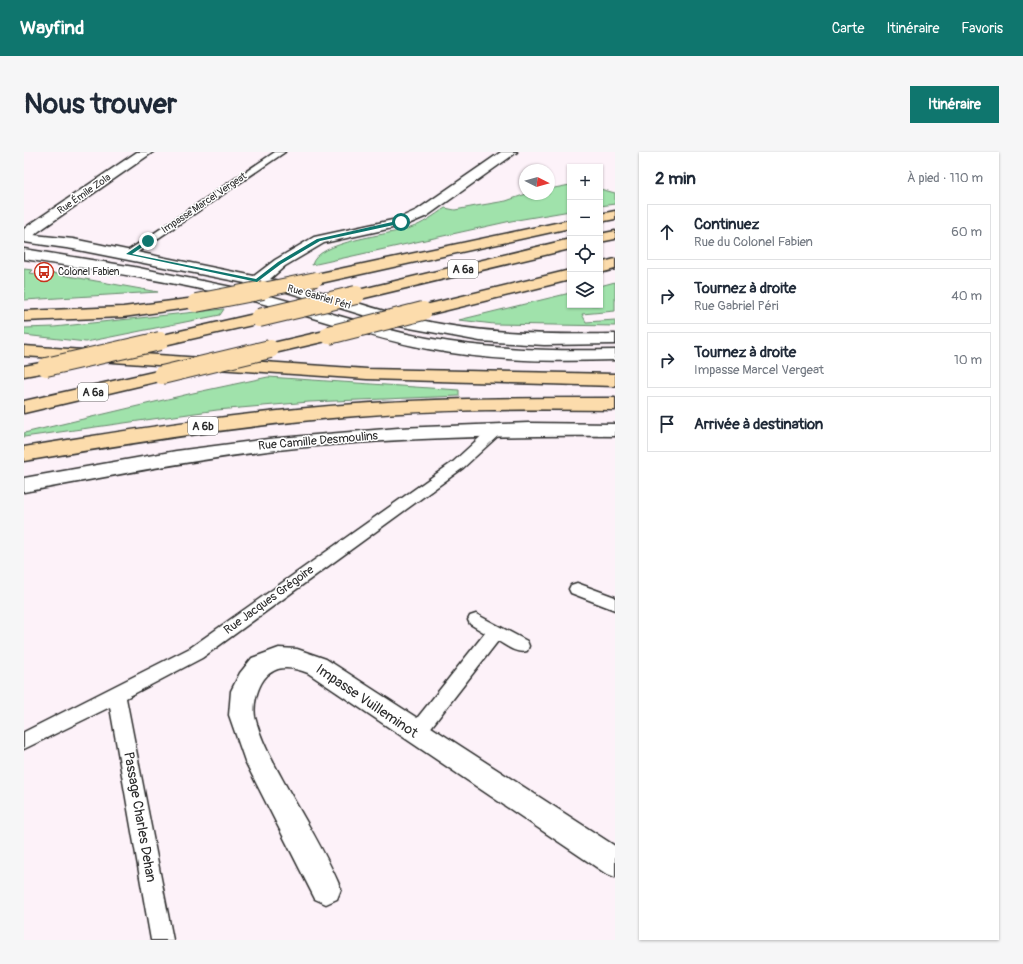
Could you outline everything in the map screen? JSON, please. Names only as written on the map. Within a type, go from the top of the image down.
[{"type":"highway","points":[[603,217],[615,215]]},
{"type":"highway","points":[[24,316],[123,312],[196,303],[316,279],[567,225]]},
{"type":"highway","points":[[603,237],[615,235]]},
{"type":"highway","name":"A 6a","points":[[24,371],[356,296],[567,245]]},
{"type":"highway","points":[[603,267],[615,264]]},
{"type":"highway","name":"A 6a","points":[[24,407],[270,350],[567,276]]},
{"type":"highway","points":[[24,351],[367,374],[615,380]]},
{"type":"highway","name":"A 6b","points":[[24,454],[169,430],[321,413],[468,405],[615,404]]},
{"type":"main road","name":"Rue Émile Zola","points":[[24,238],[34,228],[146,152]]},
{"type":"main road","points":[[242,294],[280,263],[319,240],[401,222],[422,213],[510,152]]},
{"type":"main road","name":"Rue Gabriel Péri","points":[[24,238],[74,244],[128,254],[287,287],[405,322],[480,336],[544,340],[615,339]]},
{"type":"main road","name":"Rue Gabriel Péri","points":[[24,254],[81,262],[242,294],[402,338],[438,345],[476,351],[529,354],[615,355]]},
{"type":"main road","name":"Rue Camille Desmoulins","points":[[24,485],[155,461],[268,445],[376,436],[496,431],[615,430]]},
{"type":"main road","name":"Impasse Vuilleminot","points":[[326,889],[254,753],[246,732],[242,715],[244,691],[249,680],[261,665],[270,661],[288,657],[317,666],[416,734],[615,863]]},
{"type":"lane","name":"Impasse Marcel Vergeat","points":[[128,254],[280,152]]},
{"type":"lane","name":"Rue Jacques Grégoire","points":[[24,741],[118,695],[196,653],[458,465],[496,431]]},
{"type":"lane","points":[[577,589],[615,604]]},
{"type":"lane","points":[[476,620],[521,646]]},
{"type":"lane","points":[[416,734],[496,632]]},
{"type":"lane","name":"Passage Charles Dehan","points":[[118,695],[162,940]]},
{"type":"green space","points":[[567,186],[567,212],[511,221],[312,265],[317,257],[326,250],[355,240],[400,231],[415,226],[428,220],[445,208],[455,210],[506,201],[519,196],[519,200],[555,200],[555,188]]},
{"type":"green space","points":[[603,190],[615,193],[615,204],[603,206]]},
{"type":"green space","points":[[24,269],[33,270],[30,273],[48,276],[51,273],[158,292],[24,300]]},
{"type":"green space","points":[[615,282],[615,311],[582,314],[586,322],[615,320],[615,326],[494,324],[459,320],[567,294],[567,308],[603,308],[603,285]]},
{"type":"green space","points":[[224,309],[220,315],[86,342],[24,335],[24,328],[54,327]]},
{"type":"green space","points":[[268,377],[459,390],[459,396],[309,402],[217,410],[24,437],[24,433]]},
{"type":"place","name":"Colonel Fabien","points":[[44,272]]},
{"type":"route","points":[[148,241],[128,254],[257,281],[280,263],[319,240],[401,222]]}]
